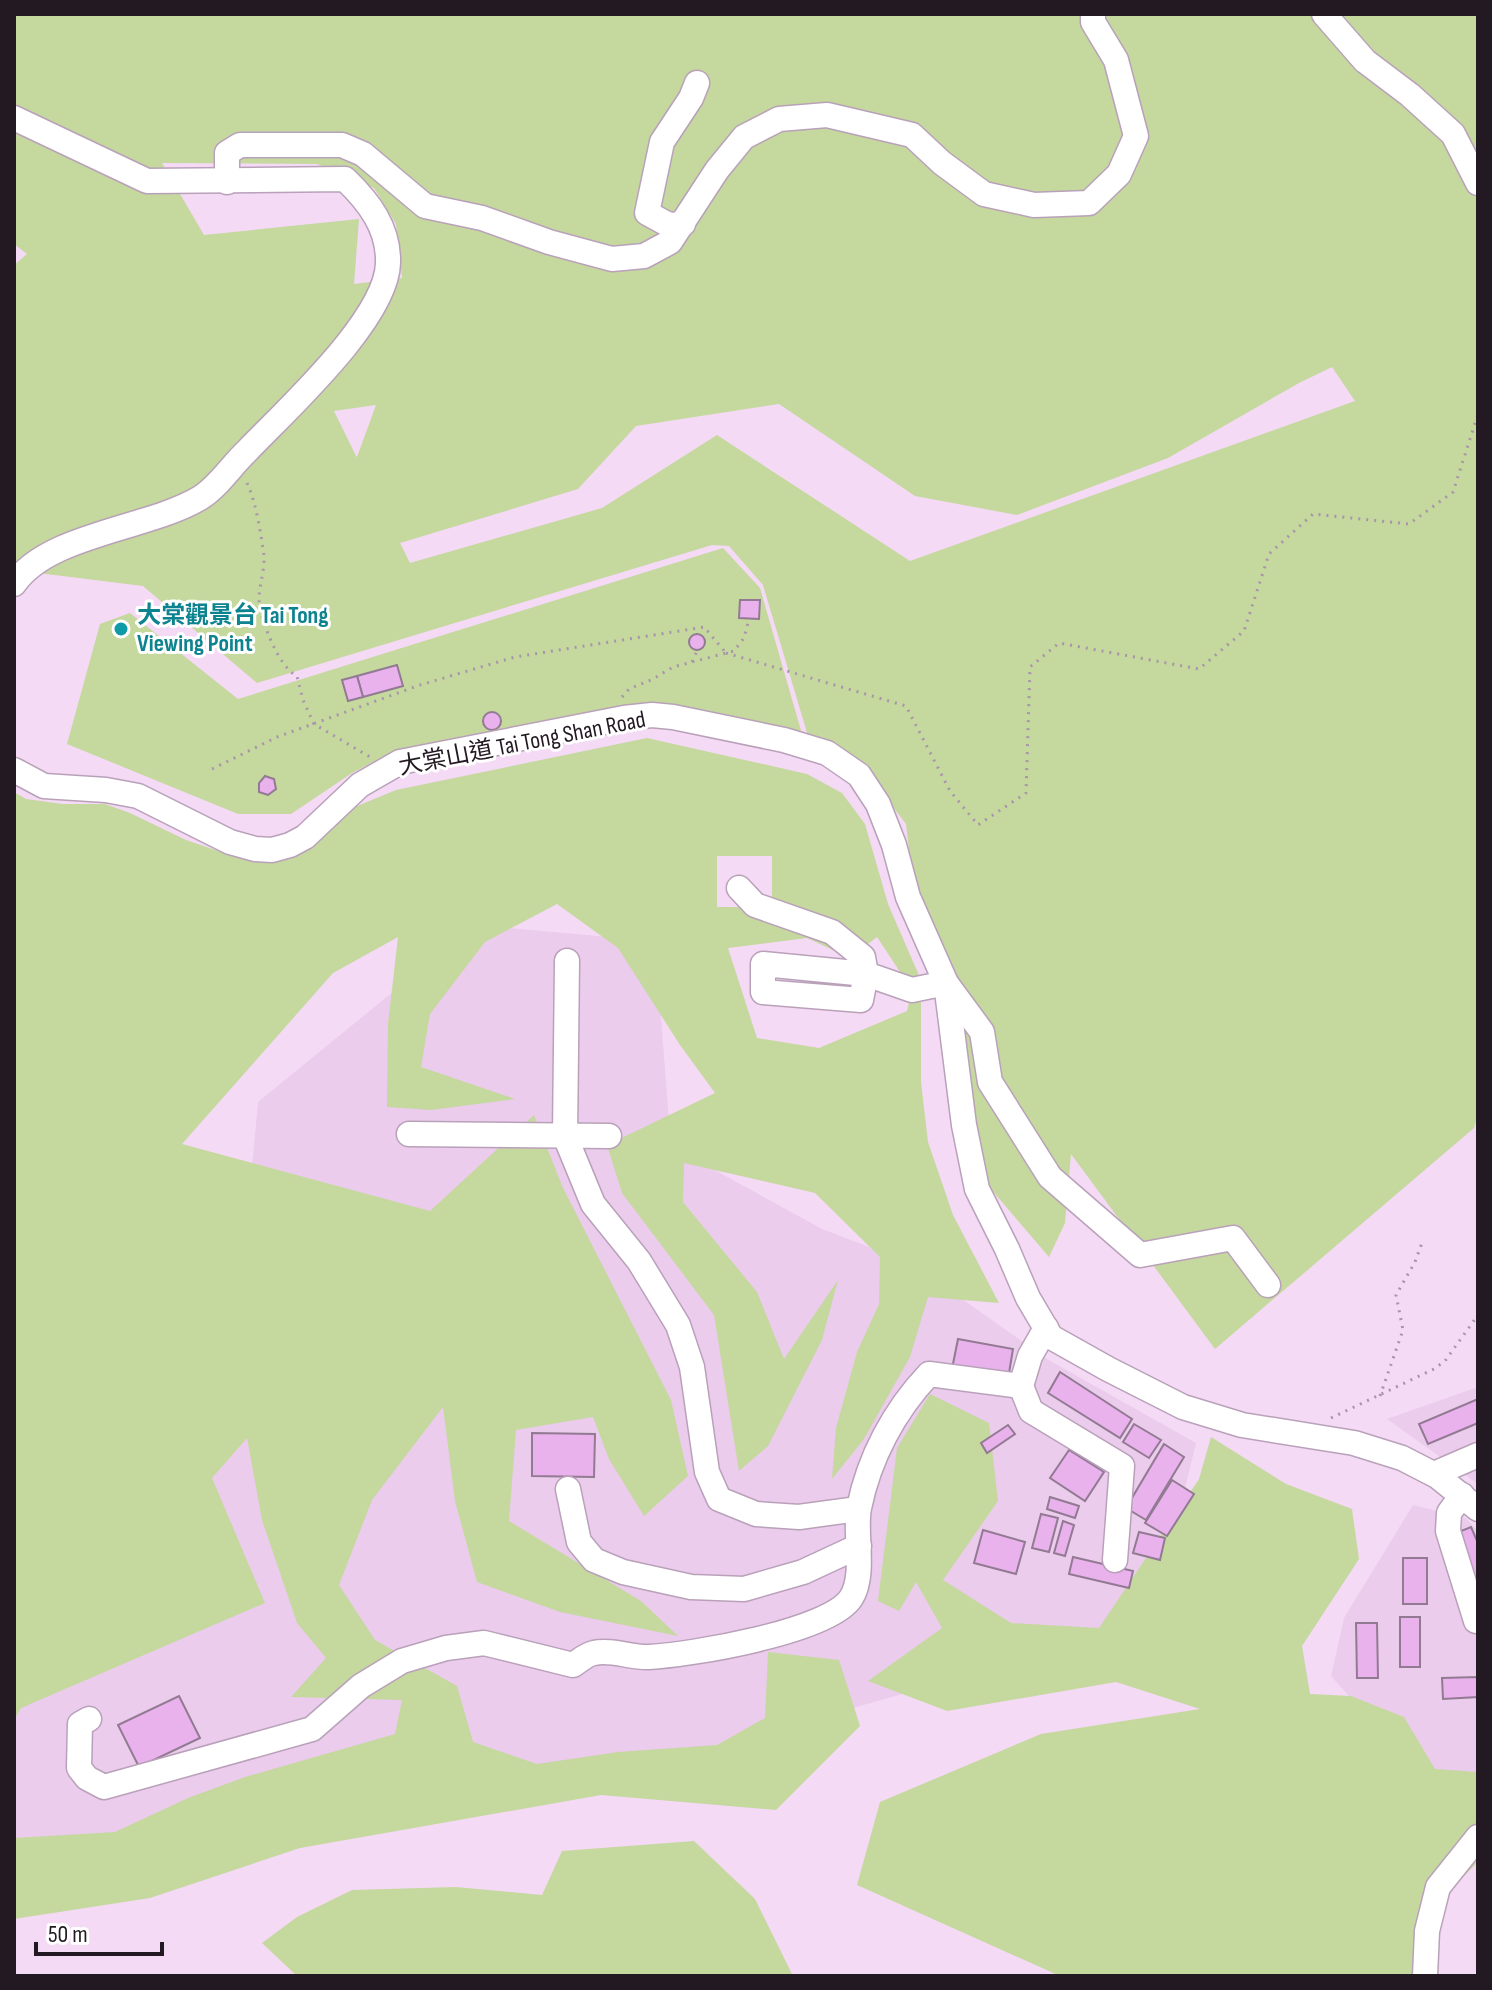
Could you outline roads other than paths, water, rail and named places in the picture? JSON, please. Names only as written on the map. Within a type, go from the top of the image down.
[{"type":"street","points":[[227,182],[227,153],[240,145],[342,145],[363,154],[425,206],[482,218],[549,242],[612,259],[644,256],[670,242],[717,170],[744,137],[779,119],[827,115],[912,135],[942,163],[984,194],[1034,205],[1089,203],[1119,174],[1136,136],[1116,60],[1093,22],[1093,14]]},
{"type":"street","points":[[1324,14],[1365,61],[1410,95],[1453,134],[1478,183]]},
{"type":"street","points":[[683,224],[669,225],[647,213],[662,142],[691,98],[697,83]]},
{"type":"street","points":[[14,118],[147,181],[345,179],[369,202],[381,224],[388,264],[382,290],[343,352],[212,489],[199,498],[47,555],[25,570],[14,584]]},
{"type":"street","name":"大棠山道 Tai Tong Shan Road","points":[[14,770],[44,786],[106,790],[138,796],[230,842],[264,850],[283,848],[305,837],[360,785],[400,762],[624,718],[652,715],[784,740],[827,753],[859,775],[878,804],[894,845],[908,897],[947,990],[964,1125],[977,1189],[1028,1298],[1051,1337],[1183,1407],[1242,1425],[1354,1443],[1402,1458],[1434,1474],[1470,1502]]},
{"type":"street","points":[[739,888],[755,905],[832,932],[863,957],[866,974],[912,990],[947,990],[982,1032],[990,1082],[1050,1177],[1140,1255],[1233,1238],[1268,1285]]},
{"type":"street","points":[[567,961],[565,1136],[593,1204],[639,1261],[678,1325],[692,1367],[707,1472],[719,1499],[756,1514],[799,1517],[858,1509]]},
{"type":"street","points":[[409,1134],[609,1136]]},
{"type":"street","points":[[1046,1328],[1030,1356],[1021,1386],[1031,1411],[1122,1466],[1115,1560]]},
{"type":"street","points":[[89,1719],[80,1724],[79,1768],[87,1778],[104,1787],[312,1729],[361,1686],[402,1661],[446,1648],[484,1643],[573,1665],[594,1653],[647,1657],[727,1647],[821,1620],[851,1598],[859,1566],[858,1509],[882,1438],[908,1396],[929,1374],[1021,1386]]},
{"type":"street","points":[[1434,1474],[1478,1455]]},
{"type":"street","points":[[568,1489],[579,1542],[594,1560],[623,1572],[691,1587],[744,1589],[803,1572],[859,1546]]},
{"type":"street","points":[[1470,1502],[1449,1513],[1448,1531],[1476,1621]]},
{"type":"street","points":[[1425,1976],[1427,1931],[1438,1887],[1478,1837]]},
{"type":"place","name":"大棠觀景台 Tai Tong Viewing Point","points":[[121,629]]}]
